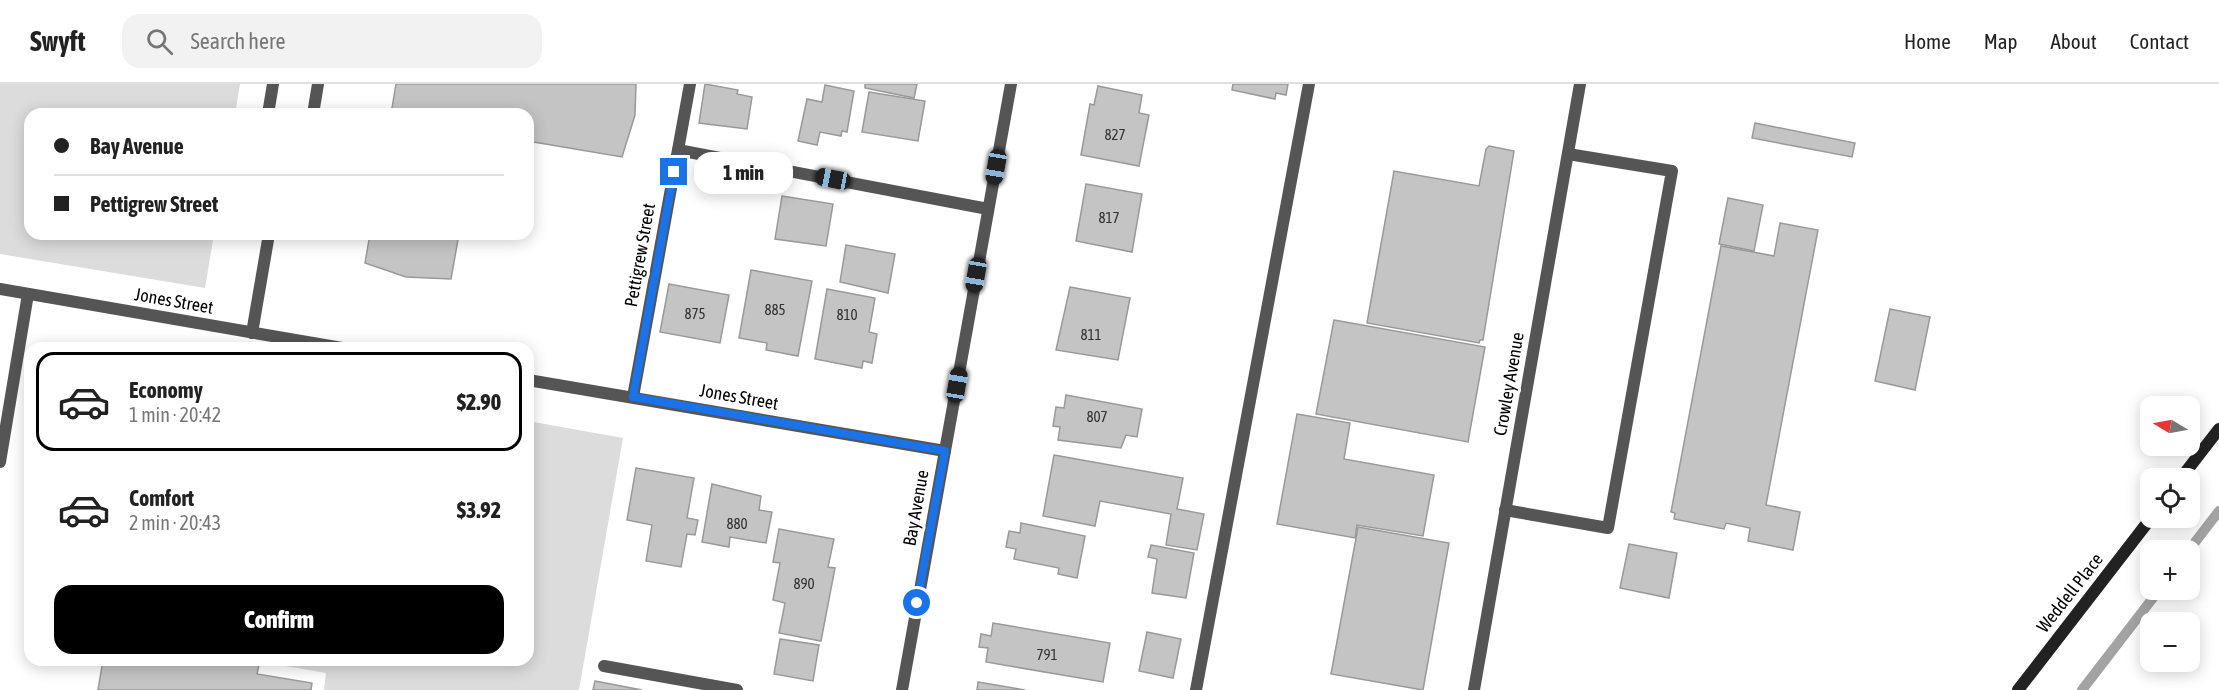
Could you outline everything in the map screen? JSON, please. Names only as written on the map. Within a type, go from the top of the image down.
[{"type":"street","points":[[269,108],[273,84]]},
{"type":"street","points":[[314,108],[318,84]]},
{"type":"street","name":"Pettigrew Street","points":[[633,397],[690,84]]},
{"type":"street","name":"Bay Avenue","points":[[902,690],[1011,84]]},
{"type":"street","points":[[1196,690],[1309,84]]},
{"type":"street","name":"Crowley Avenue","points":[[1474,690],[1580,84]]},
{"type":"street","points":[[678,150],[988,208]]},
{"type":"street","points":[[1505,510],[1608,528],[1672,171],[1568,154]]},
{"type":"street","points":[[252,333],[267,240]]},
{"type":"street","name":"Jones Street","points":[[0,289],[306,342]]},
{"type":"street","points":[[0,462],[28,294]]},
{"type":"street","name":"Jones Street","points":[[534,381],[945,451]]},
{"type":"street","points":[[2189,468],[2219,429]]},
{"type":"street","name":"Weddell Place","points":[[2018,690],[2143,528]]},
{"type":"street","points":[[604,666],[737,690]]},
{"type":"shaded area","points":[[0,84],[240,84],[236,108],[24,108],[24,240],[213,240],[205,288],[0,254]]},
{"type":"shaded area","points":[[534,422],[623,438],[579,690],[324,690],[326,673],[286,666],[534,666]]},
{"type":"building","points":[[396,84],[636,84],[635,115],[622,157],[534,142],[534,108],[392,108]]},
{"type":"building","points":[[705,84],[738,90],[737,94],[752,97],[747,129],[699,123]]},
{"type":"building","points":[[865,84],[917,84],[914,98],[865,88]]},
{"type":"building","points":[[1233,84],[1288,84],[1286,95],[1276,93],[1275,99],[1232,90]]},
{"type":"building","points":[[825,85],[854,91],[847,132],[842,131],[841,136],[820,132],[817,145],[798,141],[807,99],[822,102]]},
{"type":"building","points":[[1098,86],[1142,95],[1139,113],[1149,115],[1139,166],[1081,155],[1090,104],[1094,105]]},
{"type":"building","points":[[869,92],[925,101],[918,141],[862,132]]},
{"type":"building","points":[[1755,123],[1855,143],[1852,157],[1752,138]]},
{"type":"building","points":[[1489,146],[1514,151],[1483,340],[1479,343],[1367,323],[1394,171],[1479,186],[1486,149]]},
{"type":"building","points":[[1086,184],[1142,194],[1132,252],[1076,241]]},
{"type":"building","points":[[782,196],[833,204],[826,246],[775,239]]},
{"type":"building","points":[[1728,198],[1763,205],[1754,251],[1719,244]]},
{"type":"building","points":[[1780,223],[1818,230],[1766,505],[1800,512],[1793,550],[1748,541],[1750,528],[1726,523],[1724,529],[1674,519],[1675,513],[1671,512],[1721,246],[1774,256]]},
{"type":"building","points":[[369,240],[458,240],[451,279],[406,277],[365,263]]},
{"type":"building","points":[[846,245],[895,254],[888,293],[840,282]]},
{"type":"building","points":[[751,270],[812,281],[798,356],[766,350],[767,343],[739,338]]},
{"type":"building","points":[[669,284],[729,295],[720,343],[660,332]]},
{"type":"building","points":[[1070,287],[1130,298],[1118,360],[1056,350]]},
{"type":"building","points":[[827,289],[875,298],[869,332],[877,334],[872,363],[863,361],[862,368],[815,359]]},
{"type":"building","points":[[1890,309],[1930,317],[1915,390],[1875,381]]},
{"type":"building","points":[[1334,320],[1485,347],[1468,442],[1316,414]]},
{"type":"building","points":[[1066,395],[1142,409],[1137,437],[1126,435],[1121,448],[1058,440],[1060,427],[1053,426],[1056,407],[1064,408]]},
{"type":"building","points":[[1297,414],[1350,423],[1344,459],[1434,475],[1423,536],[1357,525],[1355,538],[1277,524]]},
{"type":"building","points":[[1054,455],[1183,478],[1177,509],[1204,514],[1197,550],[1166,545],[1171,514],[1100,501],[1095,526],[1043,516]]},
{"type":"building","points":[[636,468],[694,478],[687,518],[698,520],[695,535],[687,534],[681,567],[646,561],[652,525],[627,520]]},
{"type":"building","points":[[712,484],[761,496],[759,510],[772,512],[766,543],[730,537],[729,547],[702,542]]},
{"type":"building","points":[[1021,523],[1085,536],[1077,578],[1058,574],[1059,568],[1014,559],[1016,549],[1006,547],[1009,531],[1020,533]]},
{"type":"building","points":[[1358,527],[1449,543],[1423,690],[1331,674]]},
{"type":"building","points":[[779,529],[834,539],[828,567],[835,568],[821,641],[779,633],[785,603],[773,600],[780,563],[773,562]]},
{"type":"building","points":[[1629,544],[1677,553],[1669,598],[1620,588]]},
{"type":"building","points":[[1151,545],[1194,553],[1186,598],[1152,593],[1157,559],[1148,557]]},
{"type":"building","points":[[993,623],[1110,643],[1103,682],[986,662],[988,648],[979,647],[981,634],[991,636]]},
{"type":"building","points":[[1147,632],[1181,639],[1173,678],[1139,671]]},
{"type":"building","points":[[780,639],[819,645],[813,681],[774,674]]},
{"type":"building","points":[[102,666],[259,666],[257,674],[312,683],[311,690],[98,690]]},
{"type":"building","points":[[595,681],[642,690],[593,690]]},
{"type":"building","points":[[978,682],[1025,690],[977,690]]},
{"type":"waterway","points":[[2197,540],[2219,511]]},
{"type":"waterway","points":[[2082,690],[2151,600]]},
{"type":"route","points":[[674,172],[633,397],[945,451],[917,603]]}]
